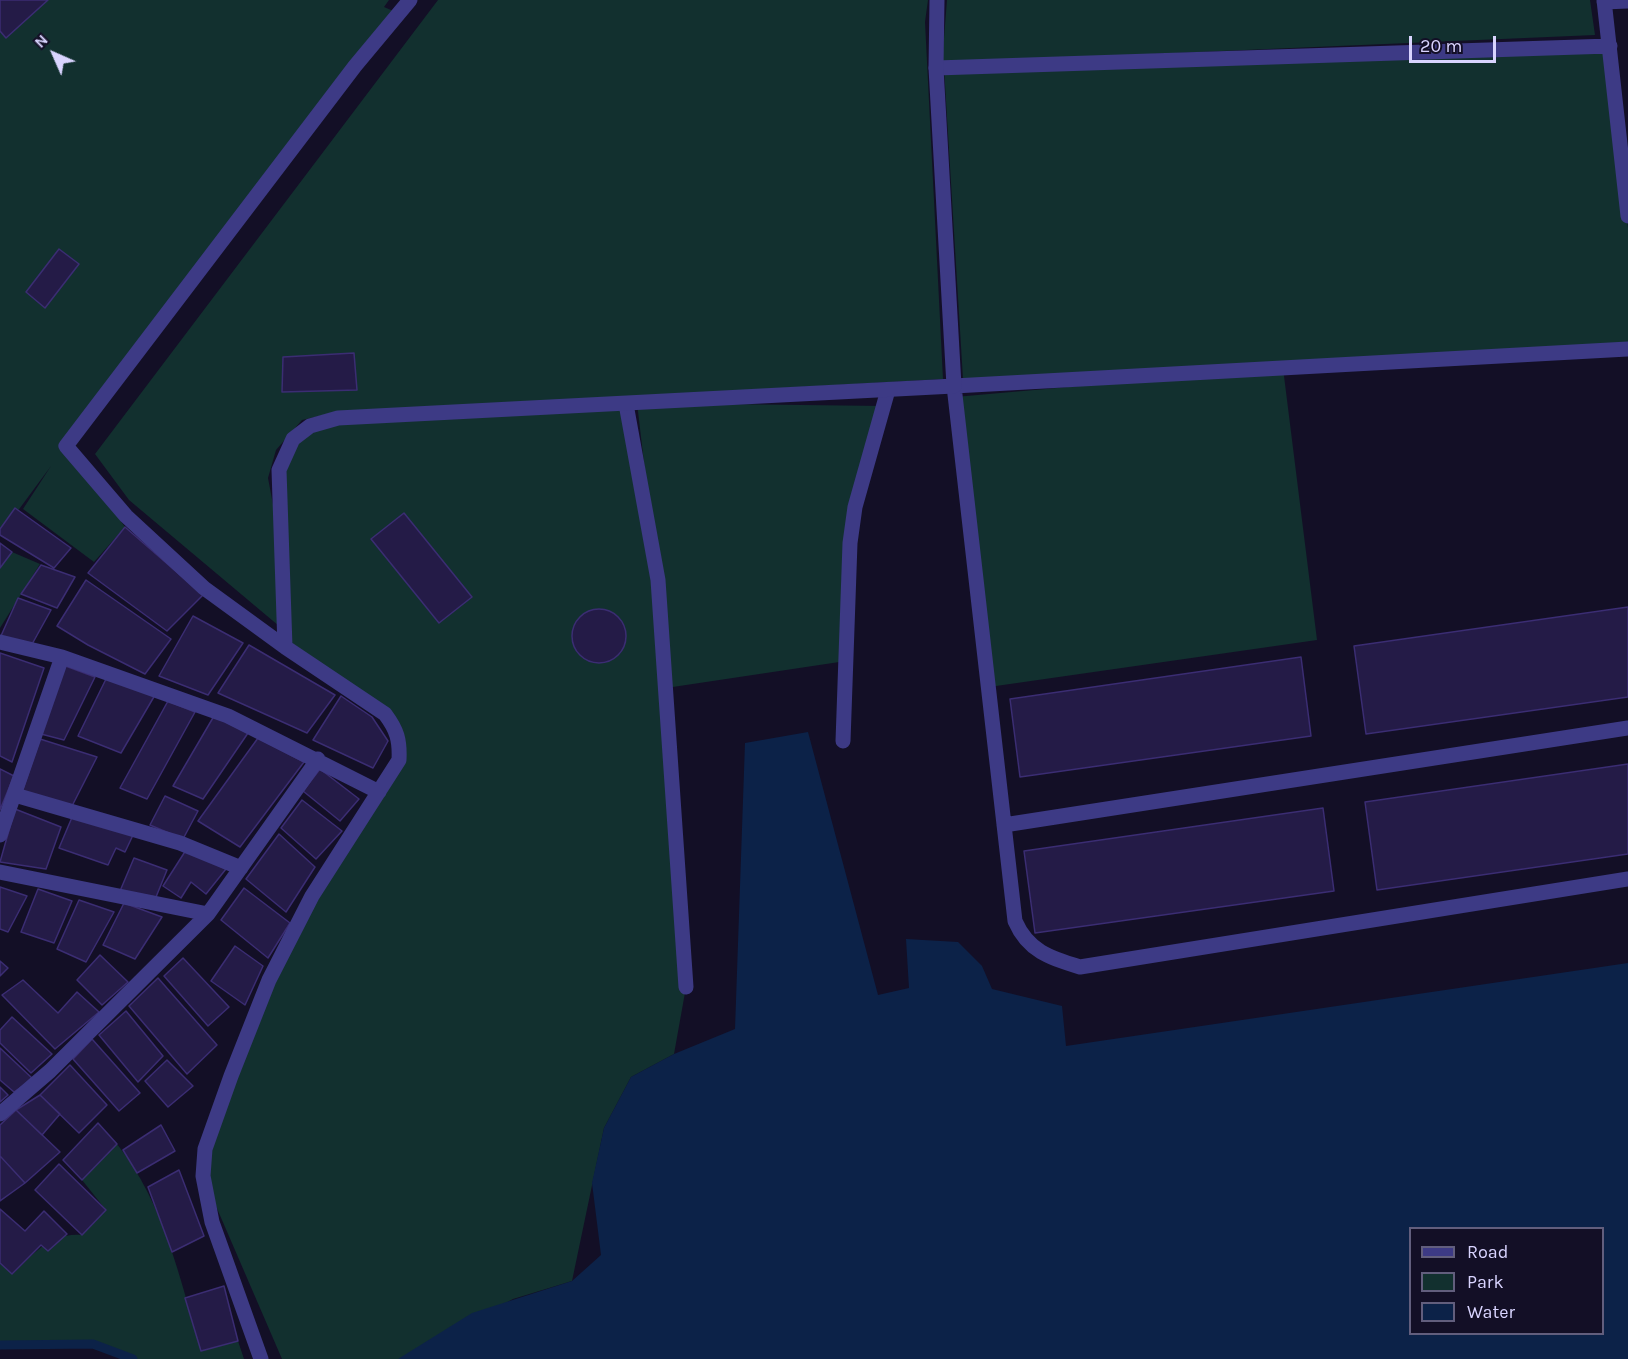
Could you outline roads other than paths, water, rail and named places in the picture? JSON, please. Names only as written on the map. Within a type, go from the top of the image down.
[{"type":"street","points":[[261,1359],[212,1222],[204,1176],[205,1149],[269,980],[312,896],[399,760],[400,740],[396,728],[385,714],[285,647],[195,580],[126,516],[66,446],[355,66],[410,0]]},
{"type":"street","points":[[937,0],[936,68],[954,386],[1015,921],[1022,937],[1036,952],[1080,967],[1628,879]]},
{"type":"street","points":[[1628,1],[1604,1],[1624,158],[1628,216]]},
{"type":"street","points":[[936,68],[1610,46]]},
{"type":"street","points":[[285,647],[279,470],[293,439],[310,426],[338,418],[1628,349]]},
{"type":"street","points":[[843,741],[850,543],[855,507],[888,390]]},
{"type":"street","points":[[626,404],[658,580],[686,987]]},
{"type":"street","points":[[0,642],[62,657],[228,716],[318,759],[379,792]]},
{"type":"street","points":[[0,835],[62,657]]},
{"type":"street","points":[[1004,825],[1628,729]]},
{"type":"street","points":[[0,1114],[50,1071],[208,914],[318,759]]},
{"type":"street","points":[[15,795],[180,843],[241,868]]},
{"type":"street","points":[[0,872],[208,914]]},
{"type":"water","points":[[808,732],[878,995],[909,988],[906,939],[958,942],[982,966],[992,989],[1062,1006],[1066,1046],[1628,963],[1628,1359],[398,1359],[472,1313],[572,1281],[601,1255],[592,1183],[604,1128],[631,1077],[674,1054],[735,1029],[745,743]]},
{"type":"waterway","points":[[0,1345],[93,1344],[133,1359]]}]
